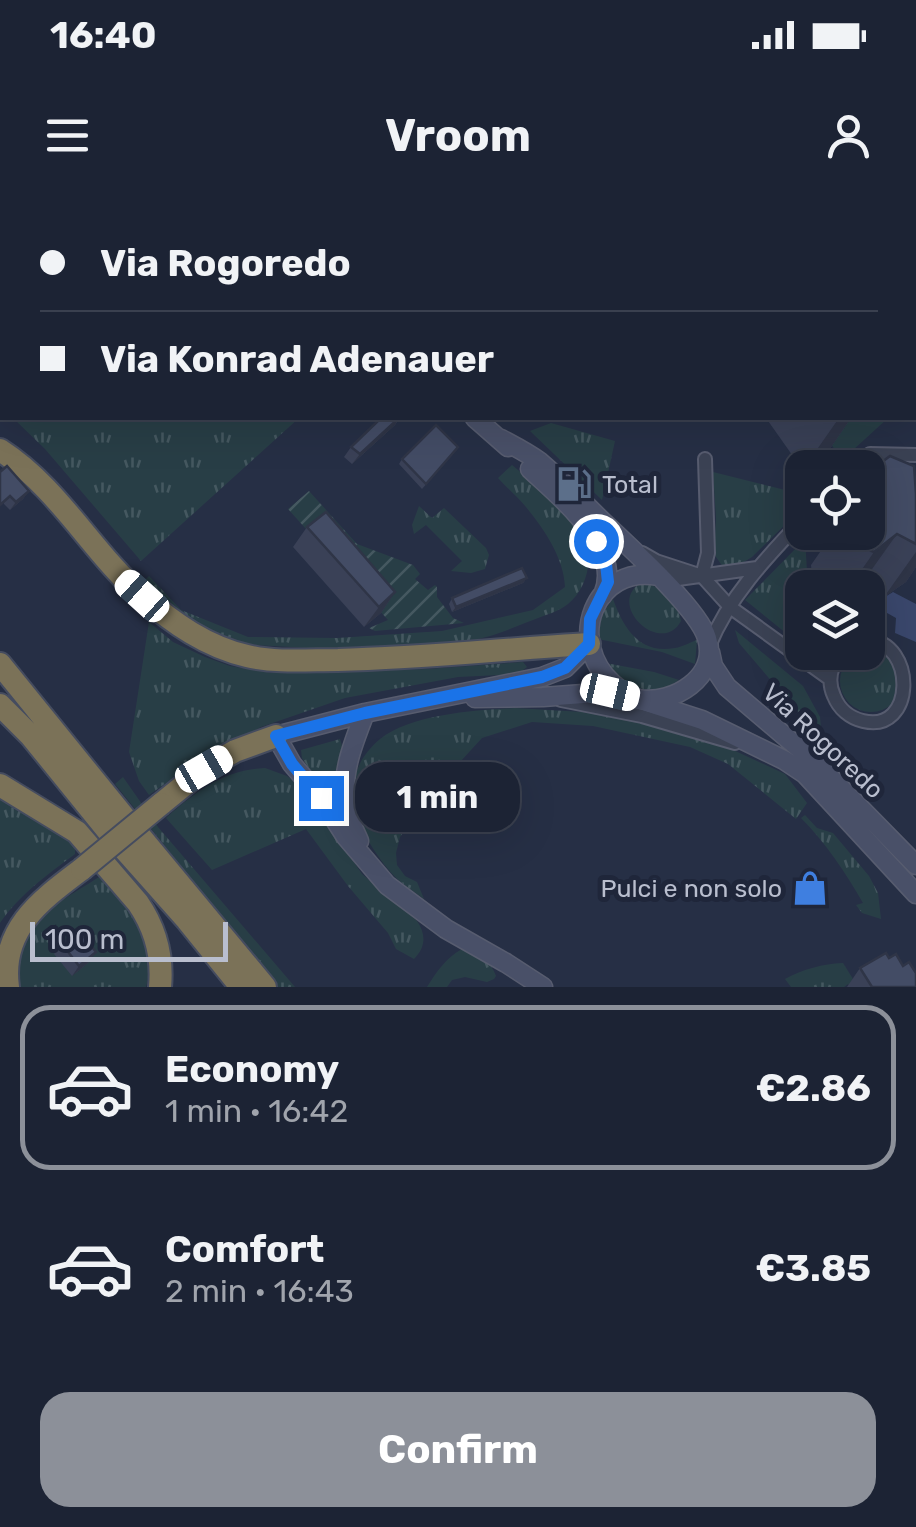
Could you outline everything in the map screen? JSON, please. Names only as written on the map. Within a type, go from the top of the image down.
[{"type":"highway","points":[[0,450],[41,481],[119,575],[164,615],[206,641],[247,656],[365,659],[589,644]]},
{"type":"highway","points":[[0,664],[187,920],[241,987]]},
{"type":"highway","points":[[0,705],[116,824],[265,987]]},
{"type":"highway","points":[[8,987],[9,946],[23,919],[49,894],[204,769],[276,736]]},
{"type":"highway","points":[[0,786],[78,832],[138,903],[158,947],[160,987]]},
{"type":"street","points":[[477,420],[589,528],[606,564],[608,582],[590,619],[589,644],[598,667],[630,695],[702,720],[784,760],[821,790],[916,894]]},
{"type":"street","points":[[500,439],[539,461],[626,544],[694,616],[709,646]]},
{"type":"street","points":[[885,454],[916,455]]},
{"type":"street","points":[[702,576],[708,553],[705,458]]},
{"type":"street","points":[[420,701],[610,692],[666,697],[691,686],[730,607],[757,568],[785,538]]},
{"type":"street","points":[[626,544],[656,561],[702,576],[730,607],[830,679]]},
{"type":"street","points":[[603,595],[612,586],[644,574],[678,579],[757,568]]},
{"type":"street","points":[[832,670],[833,695],[848,715],[872,722],[885,720],[903,708],[912,691],[913,678],[904,654],[885,642]]},
{"type":"street","points":[[542,987],[446,930],[387,885],[346,837],[276,736],[365,713],[542,677],[565,668],[589,644]]},
{"type":"street","name":"Via Rogoredo","points":[[709,646],[713,666],[726,687],[814,761],[916,865]]},
{"type":"street","points":[[544,698],[642,716],[784,760]]},
{"type":"street","points":[[365,713],[351,748],[345,790],[346,810],[367,860]]},
{"type":"green space","points":[[15,420],[297,420],[141,561],[45,449]]},
{"type":"green space","points":[[814,420],[886,420],[853,450],[835,450]]},
{"type":"green space","points":[[551,423],[615,441],[602,500],[530,431]]},
{"type":"green space","points":[[512,465],[576,525],[587,549],[588,564],[582,586],[568,604],[495,634],[443,645],[391,649],[239,643],[189,623],[142,583],[149,576],[181,610],[248,637],[337,638],[442,631],[533,610],[565,587],[564,576],[540,525],[498,478]]},
{"type":"green space","points":[[713,472],[785,490],[785,525],[739,565],[723,567],[714,554]]},
{"type":"green space","points":[[309,491],[357,544],[413,565],[420,574],[415,579],[428,590],[435,585],[437,597],[453,618],[464,623],[375,631],[369,628],[388,620],[288,509]]},
{"type":"green space","points":[[419,506],[432,518],[444,508],[486,548],[489,555],[485,569],[471,573],[451,571],[462,561],[426,525],[414,534],[412,525]]},
{"type":"green space","points":[[794,550],[806,550],[807,570],[785,570],[785,632],[745,600]]},
{"type":"green space","points":[[643,582],[662,591],[672,602],[681,621],[672,631],[650,630],[632,613],[632,591]]},
{"type":"green space","points":[[613,599],[628,629],[642,643],[662,649],[697,640],[695,664],[662,652],[598,639],[602,614]]},
{"type":"green space","points":[[149,622],[173,642],[205,657],[271,673],[523,662],[527,667],[518,674],[458,677],[345,698],[261,727],[202,758],[149,795],[139,781],[129,752]]},
{"type":"green space","points":[[735,630],[803,686],[820,717],[822,740],[739,643]]},
{"type":"green space","points":[[885,654],[899,669],[899,693],[883,709],[859,709],[843,693],[843,670],[885,670]]},
{"type":"green space","points":[[606,665],[679,680],[659,689],[640,688],[622,680]]},
{"type":"green space","points":[[515,708],[583,712],[657,724],[731,749],[785,774],[807,803],[796,819],[728,764],[690,747],[593,726],[532,722],[482,738],[438,786],[400,837],[397,865],[405,876],[417,882],[424,899],[392,873],[367,837],[354,804],[357,771],[380,739],[409,724],[445,715]]},
{"type":"green space","points":[[340,739],[343,749],[336,789],[338,811],[302,758],[301,750]]},
{"type":"green space","points":[[265,768],[287,776],[305,790],[362,874],[417,921],[423,940],[414,959],[396,949],[388,933],[306,829],[212,870],[166,818],[211,784],[236,773]]},
{"type":"green space","points":[[123,777],[158,827],[295,987],[272,987],[115,784]]},
{"type":"green space","points":[[0,794],[75,842],[75,854],[25,894],[0,923]]},
{"type":"green space","points":[[805,815],[817,828],[833,833],[869,876],[878,893],[881,919],[862,913],[856,905],[863,903],[835,858],[801,818]]},
{"type":"green space","points":[[102,875],[139,926],[148,957],[146,987],[19,987],[18,965],[29,931],[53,907]]},
{"type":"green space","points":[[462,949],[487,962],[494,971],[494,979],[487,982],[465,977],[452,980],[447,987],[427,987],[442,965]]},
{"type":"green space","points":[[843,963],[858,987],[791,987],[785,979],[813,968]]},
{"type":"water","points":[[893,592],[916,604],[916,642],[895,633],[896,618],[885,612],[885,597]]},
{"type":"building","points":[[379,420],[397,420],[360,454],[351,447]]},
{"type":"building","points":[[436,425],[458,447],[426,484],[402,459]]},
{"type":"building","points":[[890,456],[914,466],[916,544],[897,534],[885,543],[885,460]]},
{"type":"building","points":[[7,466],[29,491],[16,502],[10,496],[0,505],[0,472]]},
{"type":"building","points":[[326,512],[395,592],[379,607],[307,527]]},
{"type":"building","points":[[522,568],[527,578],[456,607],[452,598]]},
{"type":"building","points":[[79,931],[96,952],[79,966],[62,944]]},
{"type":"building","points":[[886,953],[889,958],[896,954],[903,966],[909,962],[916,973],[916,987],[872,987],[860,968]]},
{"type":"place","name":"Total","points":[[574,484]]},
{"type":"place","name":"Pulci e non solo","points":[[810,888]]},
{"type":"route","points":[[321,798],[292,764],[276,736],[365,713],[542,677],[565,668],[589,644],[592,613],[607,586],[606,564],[596,541]]}]
